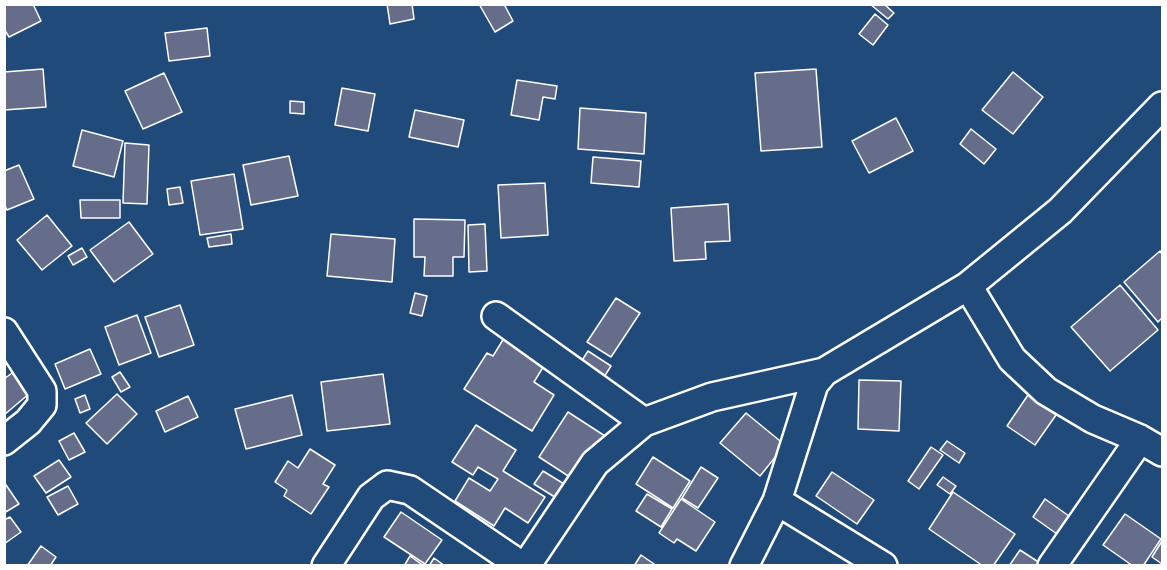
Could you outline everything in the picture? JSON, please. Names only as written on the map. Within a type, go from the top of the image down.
[{"type":"street","points":[[326,566],[371,497],[387,485],[410,490],[524,566],[595,463],[644,422],[712,397],[824,372],[968,286],[1060,211],[1162,106]]},
{"type":"street","points":[[968,286],[1012,359],[1046,391],[1093,419],[1151,446],[1052,566]]},
{"type":"street","points":[[496,316],[644,422]]},
{"type":"street","points":[[4,332],[42,391],[42,405],[28,422],[4,441]]},
{"type":"street","points":[[744,566],[777,501],[814,384],[824,372]]},
{"type":"street","points":[[777,501],[883,566]]},
{"type":"building","points":[[4,4],[33,4],[41,21],[9,37],[4,29]]},
{"type":"building","points":[[387,4],[412,4],[414,19],[390,24]]},
{"type":"building","points":[[479,4],[504,4],[513,21],[495,32]]},
{"type":"building","points":[[870,4],[884,4],[894,13],[888,19]]},
{"type":"building","points":[[875,14],[888,25],[873,45],[859,34]]},
{"type":"building","points":[[207,28],[210,56],[169,61],[165,33]]},
{"type":"building","points":[[43,69],[46,107],[4,110],[4,72]]},
{"type":"building","points":[[816,69],[822,147],[761,151],[755,73]]},
{"type":"building","points":[[1013,72],[1043,97],[1013,134],[982,110]]},
{"type":"building","points":[[164,73],[182,112],[143,129],[125,91]]},
{"type":"building","points":[[517,80],[557,86],[555,99],[543,97],[539,120],[511,115]]},
{"type":"building","points":[[342,88],[375,94],[368,131],[335,125]]},
{"type":"building","points":[[290,101],[304,102],[304,114],[290,113]]},
{"type":"building","points":[[580,108],[646,113],[644,154],[578,149]]},
{"type":"building","points":[[415,110],[464,120],[458,147],[409,137]]},
{"type":"building","points":[[896,118],[913,151],[869,173],[852,141]]},
{"type":"building","points":[[971,129],[996,149],[984,164],[960,144]]},
{"type":"building","points":[[82,130],[123,141],[114,177],[73,166]]},
{"type":"building","points":[[125,143],[149,145],[147,204],[123,203]]},
{"type":"building","points":[[289,156],[298,196],[251,205],[243,165]]},
{"type":"building","points":[[593,157],[641,161],[639,187],[591,183]]},
{"type":"building","points":[[19,165],[34,199],[7,210],[4,204],[4,171]]},
{"type":"building","points":[[234,174],[243,229],[200,235],[191,181]]},
{"type":"building","points":[[545,183],[548,235],[501,238],[498,185]]},
{"type":"building","points":[[180,187],[183,203],[169,205],[167,189]]},
{"type":"building","points":[[80,200],[120,200],[120,218],[81,218]]},
{"type":"building","points":[[728,204],[730,241],[705,242],[706,259],[674,261],[671,208]]},
{"type":"building","points":[[47,215],[72,246],[42,270],[17,240]]},
{"type":"building","points":[[414,219],[465,220],[464,257],[453,257],[453,276],[424,276],[425,257],[414,257]]},
{"type":"building","points":[[129,222],[153,254],[114,282],[90,250]]},
{"type":"building","points":[[485,224],[487,271],[469,272],[468,225]]},
{"type":"building","points":[[231,234],[232,244],[209,247],[207,238]]},
{"type":"building","points":[[331,234],[395,239],[392,282],[327,276]]},
{"type":"building","points":[[82,248],[87,257],[73,265],[68,256]]},
{"type":"building","points":[[1160,251],[1162,254],[1162,318],[1158,322],[1124,282]]},
{"type":"building","points":[[1120,285],[1158,330],[1110,371],[1071,327]]},
{"type":"building","points":[[415,293],[427,296],[422,316],[410,313]]},
{"type":"building","points":[[616,298],[640,313],[611,357],[587,342]]},
{"type":"building","points":[[180,305],[194,345],[159,357],[145,317]]},
{"type":"building","points":[[137,315],[151,353],[119,365],[105,327]]},
{"type":"building","points":[[509,330],[550,356],[534,382],[554,395],[532,431],[464,389],[487,353],[493,356]]},
{"type":"building","points":[[90,349],[101,374],[65,389],[55,364]]},
{"type":"building","points":[[588,351],[611,366],[599,385],[576,370]]},
{"type":"building","points":[[120,372],[130,387],[121,392],[112,377]]},
{"type":"building","points":[[12,373],[30,393],[4,415],[4,379]]},
{"type":"building","points":[[383,374],[390,424],[327,431],[321,382]]},
{"type":"building","points":[[859,380],[901,381],[899,431],[858,429]]},
{"type":"building","points":[[117,394],[137,414],[107,444],[86,423]]},
{"type":"building","points":[[85,395],[90,409],[80,413],[75,399]]},
{"type":"building","points":[[292,395],[302,435],[246,449],[235,409]]},
{"type":"building","points":[[1028,395],[1056,415],[1035,445],[1007,426]]},
{"type":"building","points":[[188,396],[198,417],[165,432],[156,411]]},
{"type":"building","points":[[568,412],[605,436],[576,481],[539,457]]},
{"type":"building","points":[[746,413],[785,445],[760,476],[720,443]]},
{"type":"building","points":[[476,425],[516,450],[503,471],[545,497],[528,523],[505,508],[494,526],[455,501],[469,478],[490,491],[498,479],[478,467],[473,475],[452,462]]},
{"type":"building","points":[[74,433],[85,452],[69,460],[59,441]]},
{"type":"building","points":[[947,441],[965,453],[959,463],[940,450]]},
{"type":"building","points":[[931,447],[943,455],[919,489],[908,481]]},
{"type":"building","points":[[310,449],[335,465],[323,484],[329,487],[311,514],[284,496],[287,490],[275,482],[288,461],[298,468]]},
{"type":"building","points":[[653,457],[690,481],[673,508],[636,484]]},
{"type":"building","points":[[59,460],[71,477],[46,493],[34,476]]},
{"type":"building","points":[[701,467],[718,478],[698,508],[682,498]]},
{"type":"building","points":[[543,471],[569,487],[561,501],[534,484]]},
{"type":"building","points":[[832,472],[874,500],[857,524],[816,496]]},
{"type":"building","points":[[943,477],[956,486],[950,494],[937,485]]},
{"type":"building","points":[[4,482],[19,504],[4,513]]},
{"type":"building","points":[[68,486],[78,504],[58,515],[47,497]]},
{"type":"building","points":[[953,492],[1015,534],[993,566],[983,566],[929,529]]},
{"type":"building","points":[[647,494],[672,509],[661,527],[636,511]]},
{"type":"building","points":[[681,499],[715,522],[696,551],[677,539],[674,543],[659,533]]},
{"type":"building","points":[[1045,499],[1069,516],[1057,534],[1033,517]]},
{"type":"building","points":[[401,512],[442,540],[425,564],[384,537]]},
{"type":"building","points":[[1125,514],[1161,539],[1143,566],[1133,566],[1103,545]]},
{"type":"building","points":[[10,517],[21,532],[4,544],[4,520]]},
{"type":"building","points":[[1162,541],[1162,564],[1152,557]]},
{"type":"building","points":[[41,546],[56,557],[50,566],[27,566]]},
{"type":"building","points":[[1020,550],[1043,565],[1043,566],[1009,566]]},
{"type":"building","points":[[641,555],[657,566],[634,566]]},
{"type":"building","points":[[410,556],[424,566],[404,566]]},
{"type":"building","points":[[434,558],[445,566],[429,566]]}]
